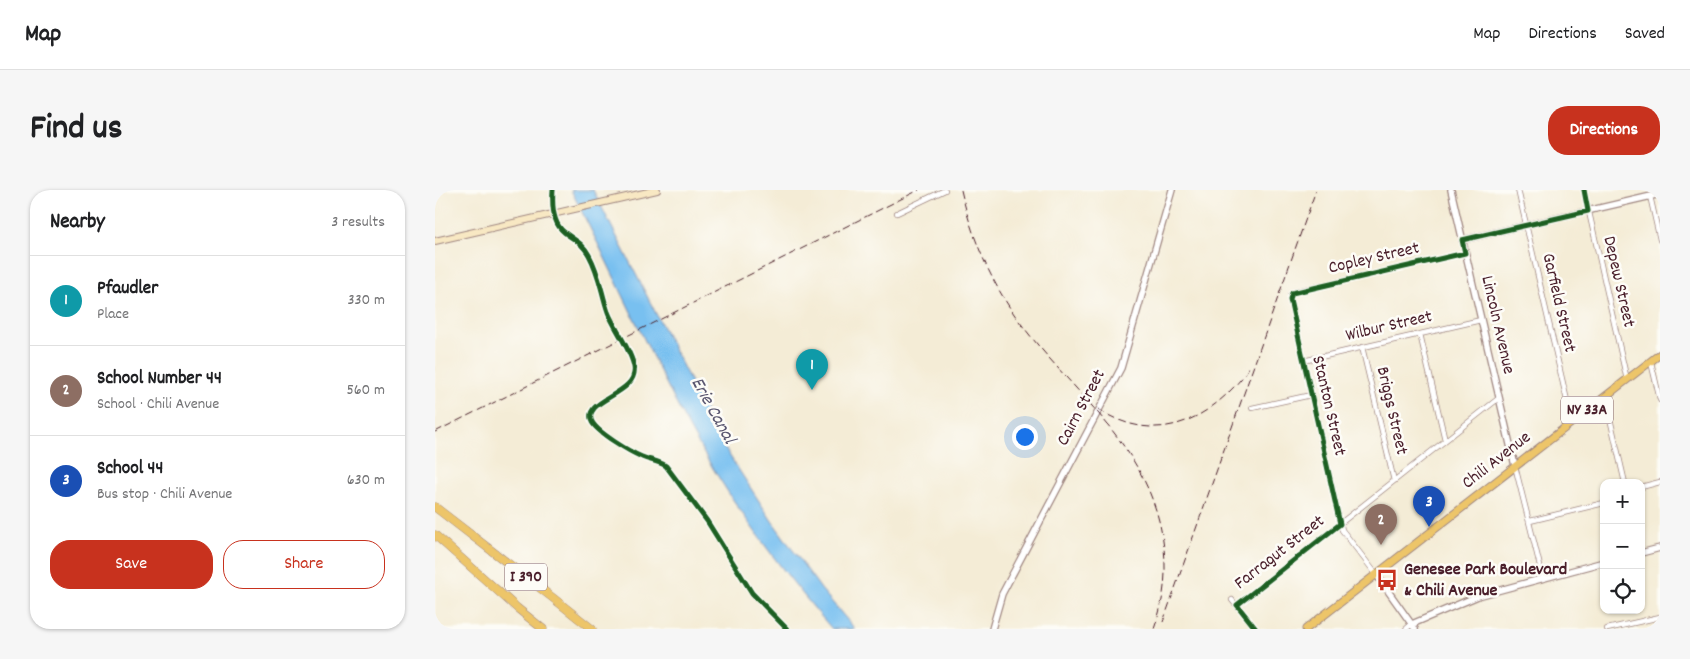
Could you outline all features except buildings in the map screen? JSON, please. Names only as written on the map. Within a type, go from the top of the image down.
[{"type":"highway","name":"I 390","points":[[435,507],[592,629]]},
{"type":"highway","name":"I 390","points":[[435,535],[543,629]]},
{"type":"main road","points":[[435,241],[657,190]]},
{"type":"main road","name":"Chili Avenue","points":[[1306,629],[1660,354]]},
{"type":"street","points":[[897,213],[945,190]]},
{"type":"street","name":"Cairn Street","points":[[992,629],[1001,594],[1121,368],[1172,190]]},
{"type":"street","name":"Lincoln Avenue","points":[[1451,190],[1515,466]]},
{"type":"street","name":"Garfield Street","points":[[1518,190],[1572,422]]},
{"type":"street","name":"Depew Street","points":[[1583,190],[1627,380]]},
{"type":"street","points":[[1462,240],[1660,194]]},
{"type":"street","points":[[1650,196],[1660,240]]},
{"type":"street","name":"Copley Street","points":[[1290,295],[1296,291],[1465,253]]},
{"type":"street","name":"Stanton Street","points":[[1290,295],[1343,534],[1375,574]]},
{"type":"street","name":"Wilbur Street","points":[[1303,360],[1481,320]]},
{"type":"street","points":[[1420,334],[1445,440]]},
{"type":"street","name":"Briggs Street","points":[[1362,347],[1393,481]]},
{"type":"street","points":[[1651,362],[1660,400]]},
{"type":"street","points":[[1252,408],[1311,395]]},
{"type":"street","points":[[1605,397],[1624,479]]},
{"type":"street","name":"Farragut Street","points":[[1237,604],[1499,398]]},
{"type":"street","points":[[1515,466],[1543,578]]},
{"type":"street","points":[[1645,486],[1660,482]]},
{"type":"street","points":[[1530,521],[1600,504]]},
{"type":"street","points":[[1645,551],[1660,548]]},
{"type":"street","points":[[1406,629],[1478,596],[1600,563]]},
{"type":"street","points":[[1375,574],[1414,626]]},
{"type":"street","points":[[1233,600],[1256,629]]},
{"type":"street","points":[[1607,629],[1660,617]]},
{"type":"water","points":[[571,190],[593,190],[724,447],[772,521],[821,589],[855,629],[832,629],[788,576],[727,491],[691,432]]},
{"type":"railway","points":[[435,432],[919,190]]},
{"type":"railway","points":[[961,190],[965,208],[983,258],[999,290],[1039,347],[1104,420],[1123,446],[1140,473],[1153,502],[1162,535],[1165,559],[1163,595],[1154,629]]},
{"type":"railway","points":[[1163,622],[1316,190]]},
{"type":"railway","points":[[1098,409],[1115,418],[1149,427],[1166,426],[1182,422],[1197,416],[1227,394],[1249,367]]},
{"type":"cycle path","points":[[553,190],[553,207],[557,224],[586,250],[593,262],[608,312],[630,353],[634,367],[633,376],[628,384],[595,408],[591,414],[592,422],[607,437],[622,447],[666,466],[707,521],[752,593],[787,629]]},
{"type":"cycle path","points":[[1256,629],[1237,605],[1340,524],[1290,299],[1292,293],[1465,253],[1462,240],[1588,211],[1584,190]]},
{"type":"place","name":"Pfaudler","points":[[812,390]]},
{"type":"place","name":"School 44","points":[[1429,527]]},
{"type":"place","name":"School Number 44","points":[[1381,545]]},
{"type":"place","name":"Genesee Park Boulevard & Chili Avenue","points":[[1387,580]]},
{"type":"water label","name":"Erie Canal","points":[[712,411]]}]
